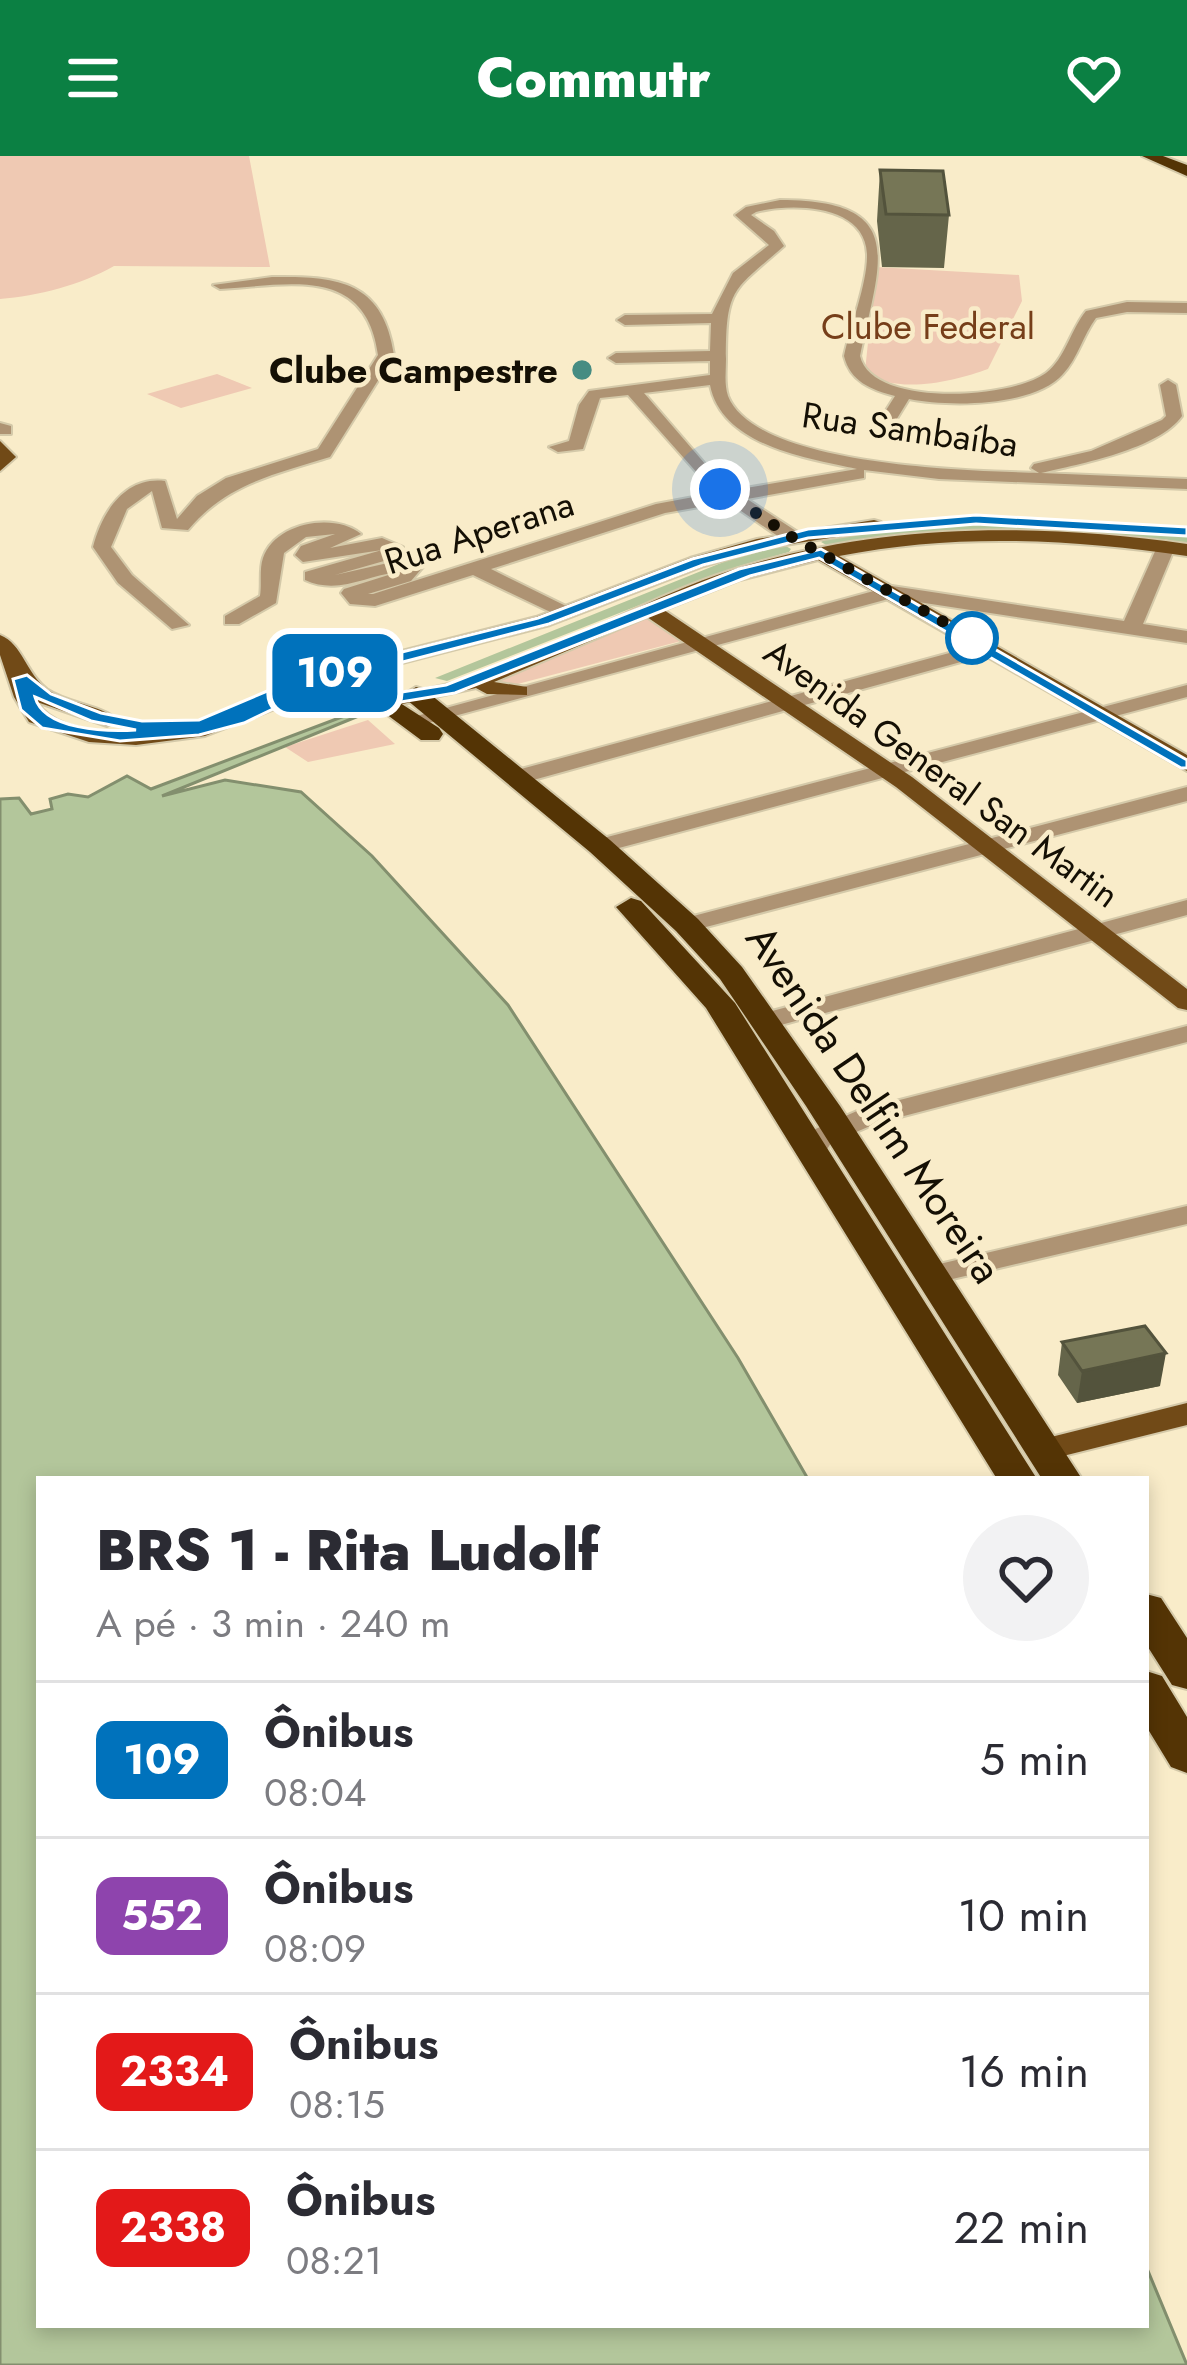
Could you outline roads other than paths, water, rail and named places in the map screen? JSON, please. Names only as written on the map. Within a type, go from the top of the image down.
[{"type":"highway","points":[[1150,156],[1187,168]]},
{"type":"highway","points":[[1168,156],[1187,168]]},
{"type":"highway","name":"Avenida Delfim Moreira","points":[[416,700],[518,777],[687,925],[766,1021],[925,1332],[1040,1469]]},
{"type":"highway","name":"Avenida Delfim Moreira","points":[[416,700],[670,944],[719,1003],[932,1275],[1040,1469]]},
{"type":"highway","points":[[1165,1623],[1187,1673]]},
{"type":"highway","points":[[1149,1693],[1187,1755]]},
{"type":"main road","points":[[0,466],[7,457],[2,435]]},
{"type":"main road","points":[[416,700],[424,684],[416,676],[426,667],[698,562],[792,537],[976,519],[1178,539]]},
{"type":"main road","points":[[0,640],[10,650],[30,710],[48,724],[97,735],[149,735],[221,725],[303,692],[341,691],[416,700],[745,572],[821,554],[917,538],[985,535],[1178,539]]},
{"type":"main road","points":[[792,537],[1187,764]]},
{"type":"main road","points":[[764,543],[782,543],[795,550],[799,554],[790,561]]},
{"type":"main road","points":[[790,561],[843,566]]},
{"type":"main road","name":"Avenida General San Martin","points":[[649,609],[889,771],[1187,1002]]},
{"type":"main road","points":[[22,679],[45,698],[76,712],[142,726],[200,725],[314,680],[543,621]]},
{"type":"main road","points":[[314,680],[360,677],[416,700]]},
{"type":"main road","points":[[480,678],[491,690],[520,691]]},
{"type":"main road","points":[[48,724],[54,715],[76,712]]},
{"type":"main road","points":[[1040,1469],[1187,1414]]},
{"type":"street","points":[[558,447],[577,445],[587,405],[595,394],[718,379],[718,318],[724,297],[742,268],[777,246],[770,234],[743,221],[743,212],[756,206],[802,205],[842,212],[857,220],[874,252],[852,356],[855,369],[860,377],[905,393],[969,398],[1031,387],[1056,371],[1090,314],[1116,308],[1187,308]]},
{"type":"street","points":[[179,625],[125,579],[102,547],[106,529],[121,507],[135,489],[159,485],[169,524],[181,526],[203,500],[232,482],[324,453],[342,418],[379,373],[386,355],[386,339],[374,309],[341,286],[308,280],[220,285]]},
{"type":"street","points":[[625,320],[718,318]]},
{"type":"street","points":[[616,358],[719,356]]},
{"type":"street","name":"Rua Sambaíba","points":[[718,379],[720,396],[734,417],[779,443],[857,461],[974,478],[1187,484]]},
{"type":"street","points":[[974,478],[1064,464],[1136,442],[1174,416],[1168,385]]},
{"type":"street","points":[[632,388],[685,455],[727,495],[792,537]]},
{"type":"street","points":[[884,426],[905,393]]},
{"type":"street","name":"Rua Aperana","points":[[232,620],[269,599],[277,549],[291,537],[316,529],[352,534],[308,550],[306,557],[382,544],[395,549],[312,576],[317,581],[394,564],[413,567],[404,577],[351,593],[357,600],[386,598],[640,515],[858,474]]},
{"type":"street","points":[[1132,626],[1178,539]]},
{"type":"street","points":[[478,570],[565,613]]},
{"type":"street","points":[[416,700],[520,691],[892,592],[1187,637]]},
{"type":"street","points":[[518,777],[990,648]]},
{"type":"street","points":[[600,846],[1187,692]]},
{"type":"street","points":[[687,925],[1187,794]]},
{"type":"street","points":[[766,1021],[1187,908]]},
{"type":"street","points":[[824,1140],[1187,1034]]},
{"type":"street","points":[[932,1275],[1187,1215]]},
{"type":"waterway","points":[[828,542],[963,528],[1097,531],[1187,541]]},
{"type":"waterway","points":[[442,678],[731,564],[784,549]]},
{"type":"place","name":"Clube Campestre","points":[[582,370]]},
{"type":"park label","name":"Clube Federal","points":[[928,326]]}]
